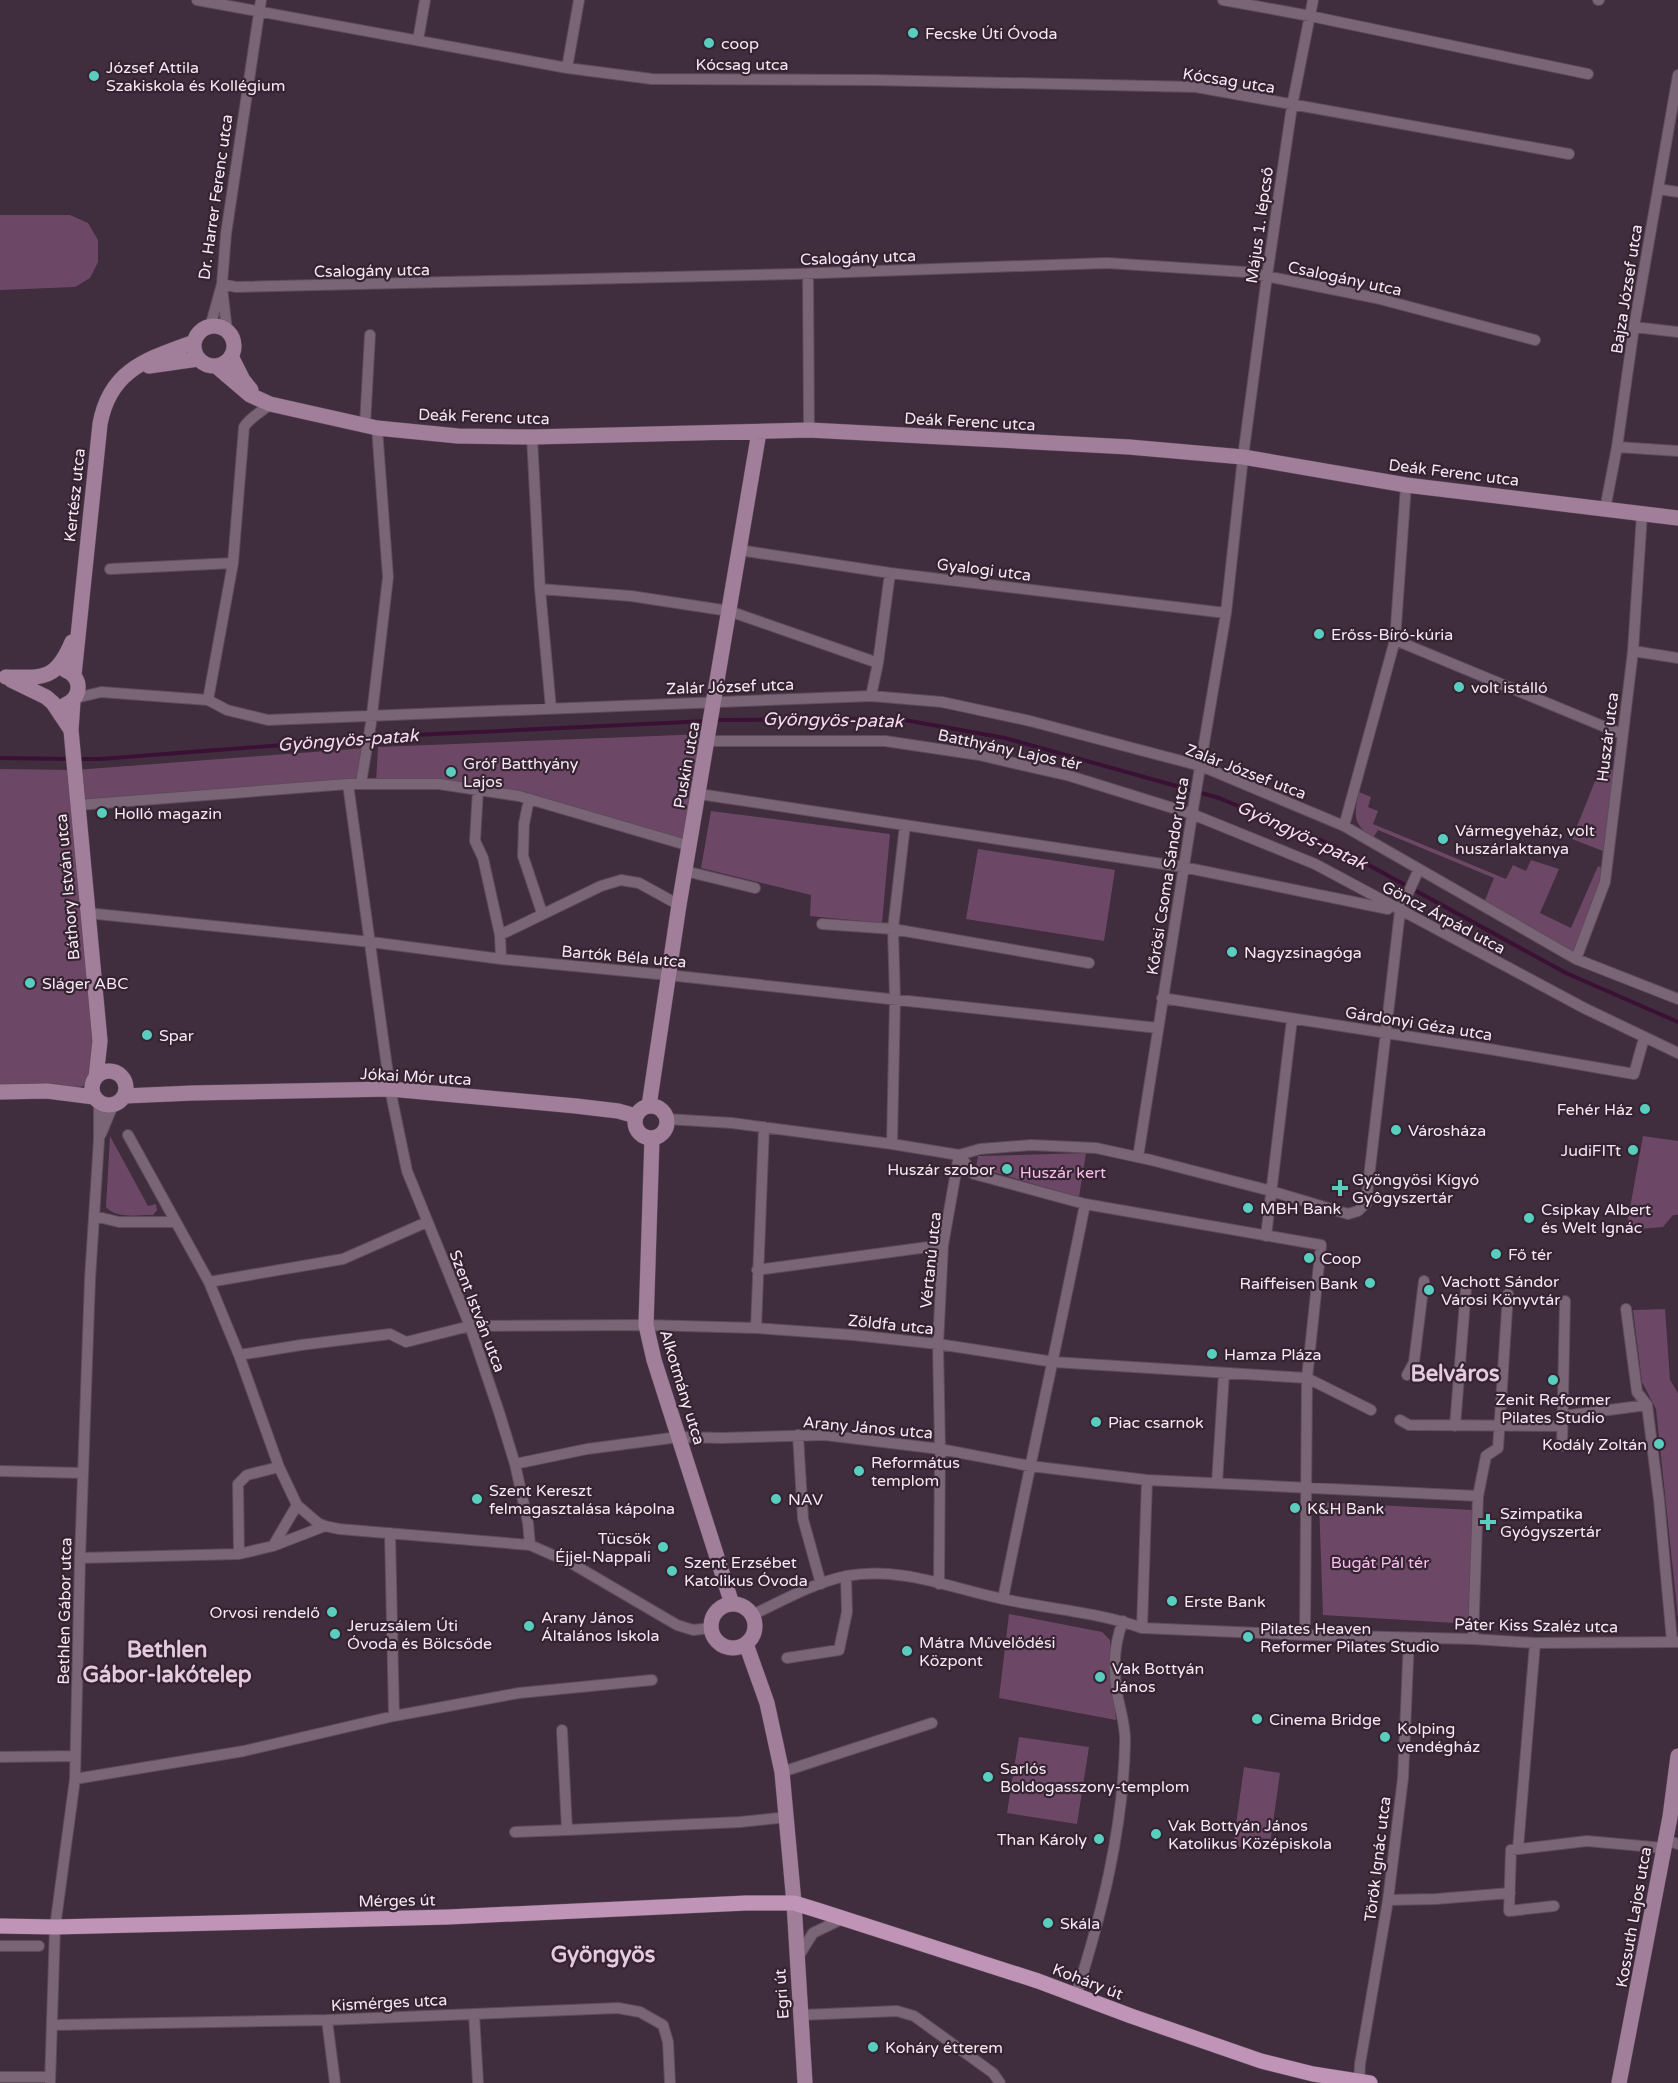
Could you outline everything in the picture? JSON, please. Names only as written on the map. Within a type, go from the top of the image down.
[{"type":"main road","name":"Mérges út","points":[[0,1926],[55,1927],[448,1917],[746,1903],[794,1904]]},
{"type":"main road","name":"Koháry út","points":[[794,1904],[844,1918],[1076,1995],[1141,2020],[1262,2061],[1303,2072],[1363,2083]]},
{"type":"street","name":"Kócsag utca","points":[[197,0],[260,6],[418,40],[567,68],[652,79],[873,80],[1196,87],[1569,154]]},
{"type":"street","points":[[418,40],[425,0]]},
{"type":"street","points":[[567,68],[579,0]]},
{"type":"street","points":[[1223,0],[1588,74]]},
{"type":"street","name":"Május 1. lépcső","points":[[1243,457],[1292,106],[1313,0]]},
{"type":"street","name":"Dr. Harrer Ferenc utca","points":[[210,327],[222,284],[226,234],[260,6]]},
{"type":"street","name":"Bajza József utca","points":[[1605,509],[1678,75]]},
{"type":"street","points":[[1658,189],[1678,192]]},
{"type":"street","name":"Csalogány utca","points":[[222,284],[236,287],[390,285],[808,274],[1107,263],[1245,272],[1376,298],[1535,340]]},
{"type":"street","points":[[808,274],[809,430]]},
{"type":"street","points":[[222,284],[227,331],[233,343],[231,356],[243,380],[264,401]]},
{"type":"street","points":[[227,331],[216,326],[200,332],[194,342],[194,348],[198,359],[204,364],[216,366],[223,364],[231,356]]},
{"type":"street","points":[[1634,327],[1678,332]]},
{"type":"street","points":[[361,783],[372,719],[388,577],[371,427],[370,335]]},
{"type":"street","name":"Kertész utca","points":[[78,628],[104,404],[115,386],[143,361],[194,342]]},
{"type":"street","points":[[127,373],[152,365],[198,359]]},
{"type":"street","points":[[216,366],[240,388],[264,401]]},
{"type":"street","points":[[208,700],[233,563],[244,427],[248,420],[260,414],[264,401]]},
{"type":"street","name":"Deák Ferenc utca","points":[[264,401],[371,427],[458,436],[809,430],[1129,447],[1243,457],[1406,485],[1678,518]]},
{"type":"street","name":"Puskin utca","points":[[649,1106],[679,905],[709,739],[759,432]]},
{"type":"street","points":[[532,436],[540,589],[551,709]]},
{"type":"street","points":[[1617,447],[1678,451]]},
{"type":"street","name":"Kőrösi Csoma Sándor utca","points":[[1138,1157],[1183,867],[1226,613],[1243,457]]},
{"type":"street","points":[[1344,826],[1395,640],[1406,485]]},
{"type":"street","name":"Huszár utca","points":[[1576,959],[1605,882],[1633,651],[1642,514]]},
{"type":"street","name":"Gyalogi utca","points":[[739,550],[890,573],[1226,613]]},
{"type":"street","points":[[110,569],[233,563]]},
{"type":"street","points":[[871,696],[878,663],[890,573]]},
{"type":"street","points":[[540,589],[631,596],[729,611],[878,663]]},
{"type":"street","points":[[71,730],[50,700],[44,682],[67,655],[78,628]]},
{"type":"street","points":[[74,699],[79,688],[76,679],[78,628]]},
{"type":"street","points":[[1395,640],[1622,734]]},
{"type":"street","points":[[1633,651],[1678,658]]},
{"type":"street","points":[[3,676],[39,677],[66,670],[76,679],[101,692]]},
{"type":"street","points":[[3,676],[63,705],[74,699],[101,692]]},
{"type":"street","name":"Zalár József utca","points":[[101,692],[208,700],[227,710],[268,720],[372,719],[871,696],[942,702],[1030,721],[1200,770],[1344,826],[1576,959]]},
{"type":"street","name":"Báthory István utca","points":[[74,699],[71,730],[100,1041],[108,1090]]},
{"type":"street","name":"Batthyány Lajos tér","points":[[709,739],[885,741],[967,753],[1070,776],[1192,812]]},
{"type":"street","points":[[78,805],[361,783],[439,784],[529,799],[690,846]]},
{"type":"street","name":"Szent István utca","points":[[348,784],[390,1089],[407,1171],[470,1326],[515,1464],[528,1523],[530,1545]]},
{"type":"street","points":[[478,789],[475,842],[483,858],[500,935],[501,959]]},
{"type":"street","points":[[699,794],[1183,867],[1400,911]]},
{"type":"street","points":[[529,799],[524,824],[523,856],[542,913]]},
{"type":"street","name":"Göncz Árpád utca","points":[[1192,812],[1315,864],[1400,911],[1644,1038],[1678,1053]]},
{"type":"street","points":[[892,1144],[895,999],[893,929],[905,825]]},
{"type":"street","points":[[667,1119],[732,1123],[959,1155],[980,1149],[1031,1145],[1096,1148],[1271,1191],[1348,1214],[1358,1211],[1366,1203],[1400,911],[1419,869]]},
{"type":"street","points":[[685,871],[755,888]]},
{"type":"street","points":[[500,935],[601,886],[621,880],[639,883],[679,905]]},
{"type":"street","name":"Bartók Béla utca","points":[[87,913],[1158,1028]]},
{"type":"street","points":[[822,924],[893,929],[1089,963]]},
{"type":"street","points":[[1576,959],[1678,999]]},
{"type":"street","name":"Gárdonyi Géza utca","points":[[1162,998],[1634,1074],[1644,1038]]},
{"type":"street","points":[[1266,1236],[1292,1019]]},
{"type":"street","name":"Jókai Mór utca","points":[[0,1092],[108,1090],[193,1093],[390,1089],[576,1106],[618,1111],[636,1116]]},
{"type":"street","name":"Bethlen Gábor utca","points":[[50,2080],[55,1927],[75,1779],[80,1558],[94,1216],[99,1140],[108,1090]]},
{"type":"street","points":[[649,1106],[662,1110],[667,1119],[663,1132],[652,1138],[643,1136],[637,1130],[636,1116],[639,1111],[649,1106]]},
{"type":"street","points":[[756,1328],[764,1127]]},
{"type":"street","points":[[128,1135],[209,1282],[239,1355],[279,1467],[297,1505],[318,1523],[326,1527],[530,1545],[571,1563],[677,1625],[693,1630],[711,1628]]},
{"type":"street","name":"Alkotmány utca","points":[[652,1138],[646,1325],[654,1360],[732,1604]]},
{"type":"street","points":[[959,1155],[974,1174],[1085,1204],[1321,1245],[1307,1378],[1305,1635]]},
{"type":"street","name":"Vértanú utca","points":[[939,1584],[938,1344],[943,1245],[959,1155]]},
{"type":"street","points":[[1003,1599],[1085,1204]]},
{"type":"street","points":[[94,1216],[119,1222],[175,1222]]},
{"type":"street","points":[[209,1282],[343,1259],[427,1222]]},
{"type":"street","points":[[757,1270],[943,1245]]},
{"type":"street","points":[[1407,1376],[1414,1362],[1424,1281]]},
{"type":"street","points":[[1455,1426],[1467,1289]]},
{"type":"street","points":[[1473,1639],[1478,1496],[1486,1456],[1498,1448],[1508,1294]]},
{"type":"street","points":[[1562,1446],[1565,1301]]},
{"type":"street","points":[[1626,1309],[1637,1392],[1647,1406],[1675,1641]]},
{"type":"street","name":"Zöldfa utca","points":[[239,1355],[390,1334],[406,1342],[470,1326],[646,1325],[756,1328],[853,1335],[938,1344],[1054,1362],[1307,1378]]},
{"type":"street","points":[[1217,1483],[1224,1373]]},
{"type":"street","points":[[1307,1378],[1371,1410]]},
{"type":"street","points":[[1400,1420],[1409,1425],[1500,1427],[1563,1421],[1647,1406]]},
{"type":"street","points":[[798,1435],[803,1519],[821,1584]]},
{"type":"street","name":"Arany János utca","points":[[515,1464],[588,1449],[679,1437],[798,1435],[870,1439],[1030,1466],[1147,1480],[1305,1488]]},
{"type":"street","points":[[238,1554],[238,1484],[247,1475],[279,1467]]},
{"type":"street","points":[[0,1470],[83,1473]]},
{"type":"street","points":[[1142,1628],[1147,1480]]},
{"type":"street","points":[[1305,1488],[1478,1496]]},
{"type":"street","points":[[273,1546],[297,1505]]},
{"type":"street","points":[[80,1558],[238,1554],[273,1546],[326,1527]]},
{"type":"street","points":[[390,1533],[394,1716]]},
{"type":"street","name":"Páter Kiss Szaléz utca","points":[[752,1615],[821,1584],[846,1576],[878,1574],[907,1575],[1003,1599],[1123,1621],[1142,1628],[1535,1643],[1675,1641]]},
{"type":"street","points":[[787,1658],[839,1650],[847,1612],[846,1576]]},
{"type":"street","points":[[732,1604],[744,1606],[752,1615],[755,1625],[753,1636],[747,1644],[736,1649],[725,1647],[715,1640],[711,1628],[713,1616],[721,1607],[732,1604]]},
{"type":"street","points":[[1076,1995],[1115,1847],[1125,1741],[1117,1692],[1116,1639],[1123,1621]]},
{"type":"street","name":"Török Ignác utca","points":[[1363,2083],[1360,2064],[1388,1900],[1402,1778],[1409,1638]]},
{"type":"street","points":[[1518,1848],[1535,1643]]},
{"type":"street","points":[[747,1644],[767,1703],[782,1772],[794,1904]]},
{"type":"street","points":[[75,1779],[244,1751],[394,1716],[519,1693],[652,1680]]},
{"type":"street","points":[[782,1772],[932,1723]]},
{"type":"street","points":[[562,1730],[567,1830]]},
{"type":"street","points":[[0,1757],[75,1756]]},
{"type":"street","name":"Kossuth Lajos utca","points":[[1619,2083],[1674,1819],[1678,1756]]},
{"type":"street","points":[[515,1832],[741,1822],[787,1817]]},
{"type":"street","points":[[1554,1906],[1509,1911],[1511,1850],[1587,1841],[1669,1844]]},
{"type":"street","points":[[1388,1900],[1510,1893]]},
{"type":"street","name":"Egri út","points":[[794,1904],[805,2083]]},
{"type":"street","points":[[797,1960],[813,1933],[844,1918]]},
{"type":"street","points":[[0,1946],[39,1946]]},
{"type":"street","name":"Kismérges utca","points":[[52,2025],[327,2020],[618,2008],[640,2012],[663,2025],[668,2042],[670,2083]]},
{"type":"street","points":[[801,2014],[897,2011],[914,2016],[993,2073],[1000,2083]]},
{"type":"street","points":[[474,2014],[478,2083]]},
{"type":"street","points":[[327,2020],[335,2083]]},
{"type":"street","points":[[0,2077],[50,2080]]},
{"type":"green space","points":[[0,215],[70,215],[88,223],[98,240],[98,262],[90,278],[75,287],[0,290]]},
{"type":"green space","points":[[706,734],[686,840],[534,797],[376,783],[378,747]]},
{"type":"green space","points":[[366,748],[355,783],[78,805],[98,1063],[92,1085],[56,1090],[0,1092],[0,769],[75,770]]},
{"type":"green space","points":[[1601,766],[1617,772],[1608,853],[1572,839]]},
{"type":"green space","points":[[1359,792],[1371,797],[1368,807],[1378,811],[1373,824],[1506,879],[1513,865],[1526,871],[1531,860],[1559,869],[1540,913],[1571,928],[1598,866],[1607,870],[1576,959],[1483,905],[1494,878],[1378,830],[1373,838],[1366,833],[1356,818]]},
{"type":"green space","points":[[711,811],[890,834],[882,923],[810,916],[811,895],[701,868]]},
{"type":"green space","points":[[978,849],[1115,870],[1104,941],[966,919]]},
{"type":"green space","points":[[110,1136],[148,1206],[156,1204],[157,1210],[153,1215],[121,1215],[106,1207]]},
{"type":"green space","points":[[1643,1136],[1678,1141],[1678,1215],[1673,1215],[1663,1227],[1626,1230]]},
{"type":"green space","name":"Huszár kert","points":[[1086,1153],[1079,1197],[976,1167],[978,1156]]},
{"type":"green space","points":[[1665,1309],[1670,1380],[1678,1393],[1678,1618],[1656,1409],[1642,1382],[1633,1310]]},
{"type":"green space","name":"Bugát Pál tér","points":[[1319,1502],[1472,1510],[1471,1624],[1323,1615]]},
{"type":"green space","points":[[1009,1614],[1102,1632],[1110,1640],[1110,1669],[1116,1720],[999,1698]]},
{"type":"green space","points":[[1019,1737],[1089,1747],[1077,1824],[1007,1813]]},
{"type":"green space","points":[[1244,1767],[1280,1773],[1269,1851],[1233,1846]]},
{"type":"waterway","name":"Gyöngyös-patak","points":[[715,720],[899,719],[1005,738],[1219,798],[1332,845],[1566,973],[1678,1022]]},
{"type":"waterway","name":"Gyöngyös-patak","points":[[77,759],[414,735],[708,721]]},
{"type":"waterway","name":"Gyöngyös-patak","points":[[0,758],[70,759]]},
{"type":"place","name":"Fecske Úti Óvoda","points":[[913,33]]},
{"type":"place","name":"coop","points":[[709,43]]},
{"type":"place","name":"József Attila Szakiskola és Kollégium","points":[[94,76]]},
{"type":"place","name":"Erőss-Bíró-kúria","points":[[1319,634]]},
{"type":"place","name":"volt istálló","points":[[1459,687]]},
{"type":"place","name":"Gróf Batthyány Lajos","points":[[451,772]]},
{"type":"place","name":"Holló magazin","points":[[102,813]]},
{"type":"place","name":"Vármegyeház, volt huszárlaktanya","points":[[1443,839]]},
{"type":"place","name":"Nagyzsinagóga","points":[[1232,952]]},
{"type":"place","name":"Sláger ABC","points":[[30,983]]},
{"type":"place","name":"Spar","points":[[147,1035]]},
{"type":"place","name":"Fehér Ház","points":[[1645,1109]]},
{"type":"place","name":"Városháza","points":[[1396,1130]]},
{"type":"place","name":"JudiFITt","points":[[1633,1150]]},
{"type":"place","name":"Huszár szobor","points":[[1007,1169]]},
{"type":"place","name":"Gyöngyösi Kígyó Gyôgyszertár","points":[[1340,1188]]},
{"type":"place","name":"MBH Bank","points":[[1248,1208]]},
{"type":"place","name":"Csipkay Albert és Welt Ignác","points":[[1529,1218]]},
{"type":"place","name":"Fő tér","points":[[1496,1254]]},
{"type":"place","name":"Coop","points":[[1309,1258]]},
{"type":"place","name":"Raiffeisen Bank","points":[[1370,1283]]},
{"type":"place","name":"Vachott Sándor Városi Könyvtár","points":[[1429,1290]]},
{"type":"place","name":"Hamza Pláza","points":[[1212,1354]]},
{"type":"place","name":"Zenit Reformer Pilates Studio","points":[[1553,1380]]},
{"type":"place","name":"Piac csarnok","points":[[1096,1422]]},
{"type":"place","name":"Kodály Zoltán","points":[[1659,1444]]},
{"type":"place","name":"Református templom","points":[[859,1471]]},
{"type":"place","name":"Szent Kereszt felmagasztalása kápolna","points":[[477,1499]]},
{"type":"place","name":"NAV","points":[[776,1499]]},
{"type":"place","name":"K&H Bank","points":[[1295,1508]]},
{"type":"place","name":"Szimpatika Gyógyszertár","points":[[1488,1522]]},
{"type":"place","name":"Tücsök Éjjel-Nappali","points":[[663,1547]]},
{"type":"place","name":"Szent Erzsébet Katolikus Óvoda","points":[[672,1571]]},
{"type":"place","name":"Erste Bank","points":[[1172,1601]]},
{"type":"place","name":"Orvosi rendelő","points":[[332,1612]]},
{"type":"place","name":"Arany János Általános Iskola","points":[[529,1626]]},
{"type":"place","name":"Jeruzsálem Úti Óvoda és Bölcsőde","points":[[335,1634]]},
{"type":"place","name":"Pilates Heaven Reformer Pilates Studio","points":[[1248,1637]]},
{"type":"place","name":"Mátra Művelődési Központ","points":[[907,1651]]},
{"type":"place","name":"Vak Bottyán János","points":[[1100,1677]]},
{"type":"place","name":"Cinema Bridge","points":[[1257,1719]]},
{"type":"place","name":"Kolping vendégház","points":[[1385,1737]]},
{"type":"place","name":"Sarlós Boldogasszony-templom","points":[[988,1777]]},
{"type":"place","name":"Vak Bottyán János Katolikus Középiskola","points":[[1156,1834]]},
{"type":"place","name":"Than Károly","points":[[1099,1839]]},
{"type":"place","name":"Skála","points":[[1048,1923]]},
{"type":"place","name":"Koháry étterem","points":[[873,2047]]},
{"type":"district","name":"Belváros","points":[[1455,1373]]},
{"type":"district","name":"Bethlen Gábor-lakótelep","points":[[167,1662]]},
{"type":"district","name":"Gyöngyös","points":[[603,1954]]}]
